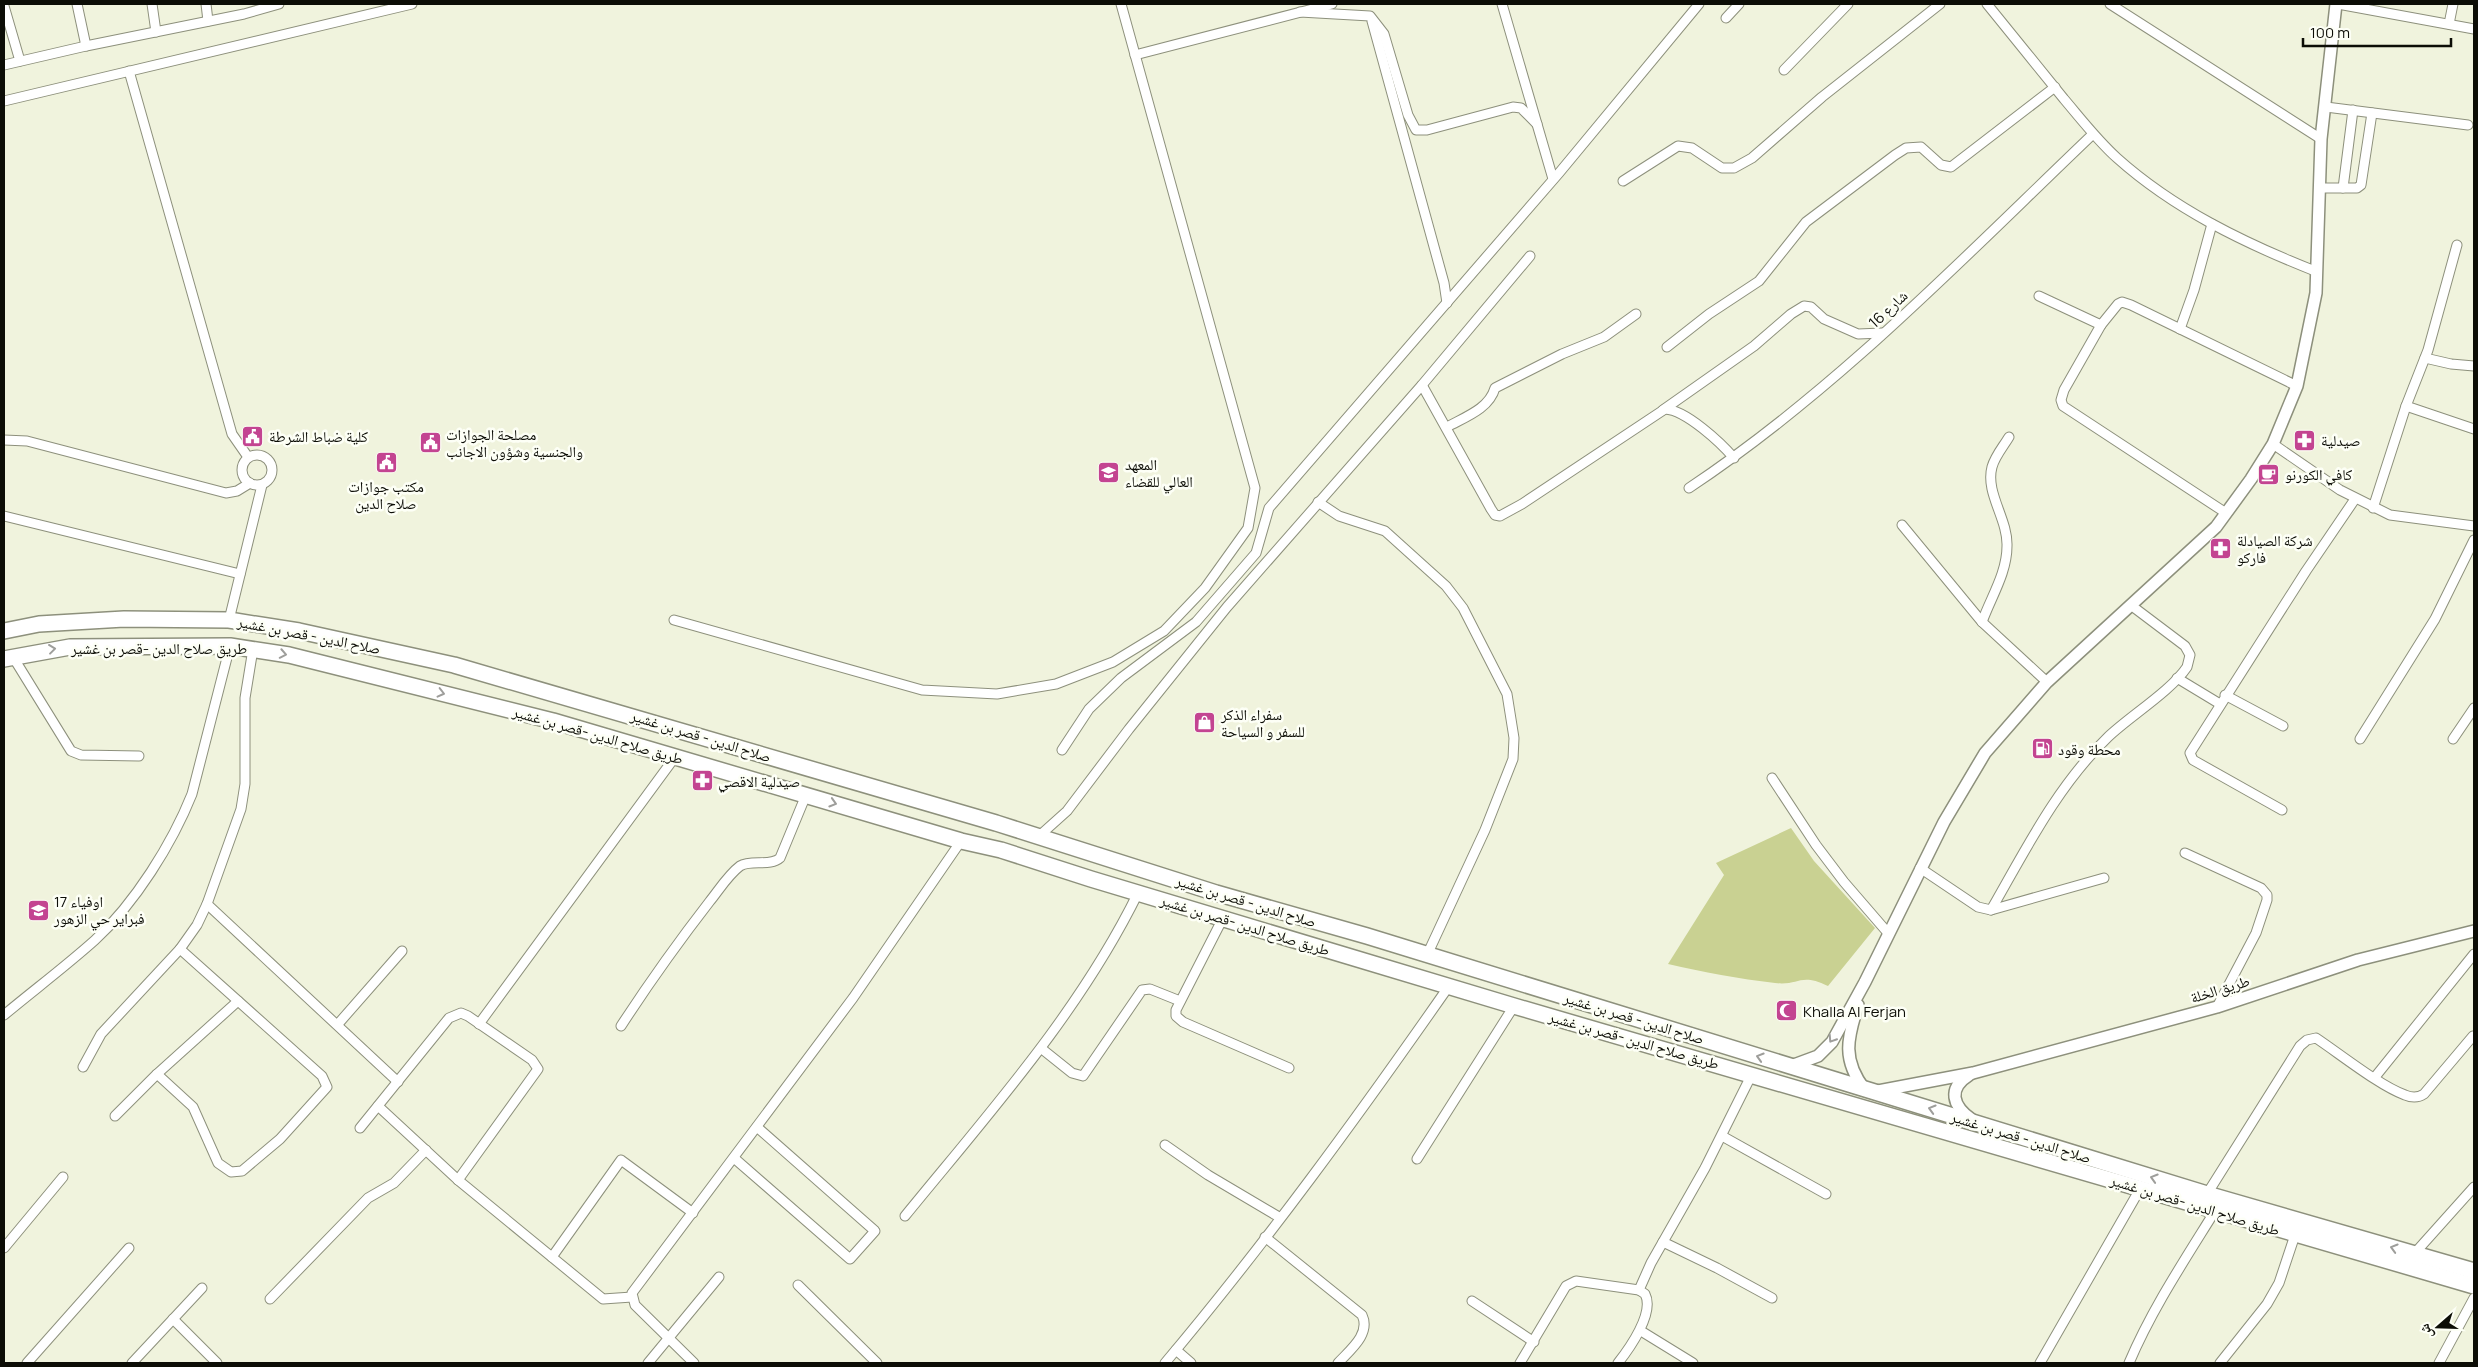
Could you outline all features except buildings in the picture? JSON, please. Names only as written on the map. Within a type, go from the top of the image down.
[{"type":"highway","name":"صلاح الدين - قصر بن غشير","points":[[4,631],[39,624],[124,619],[228,620],[299,631],[454,665],[975,818],[1216,893],[1427,954],[2207,1194],[2474,1271]]},
{"type":"highway","name":"طريق صلاح الدين -قصر بن غشير","points":[[8,658],[70,647],[230,646],[289,655],[553,722],[806,794],[1514,1006],[2474,1286]]},
{"type":"highway","points":[[966,842],[982,838],[985,832],[984,826],[975,818]]},
{"type":"highway","points":[[1044,839],[1039,851],[1040,858],[1047,865]]},
{"type":"street","points":[[77,4],[86,46]]},
{"type":"street","points":[[152,4],[156,32]]},
{"type":"street","points":[[206,4],[208,21]]},
{"type":"street","points":[[4,65],[279,4]]},
{"type":"street","points":[[4,101],[412,4]]},
{"type":"street","points":[[674,620],[922,690],[997,694],[1061,683],[1113,662],[1164,631],[1205,588],[1248,528],[1255,488],[1121,4]]},
{"type":"street","points":[[1135,55],[1332,4]]},
{"type":"street","points":[[1502,4],[1553,179]]},
{"type":"street","points":[[1062,750],[1089,709],[1121,678],[1196,622],[1256,553],[1269,508],[1553,179],[1699,4]]},
{"type":"street","points":[[1726,18],[1739,4]]},
{"type":"street","points":[[1784,70],[1848,4]]},
{"type":"street","points":[[1988,4],[2093,134],[2119,160],[2154,187],[2212,224],[2271,254],[2315,271]]},
{"type":"street","points":[[2110,4],[2321,139]]},
{"type":"street","points":[[1868,1091],[1852,1068],[1848,1042],[1848,1034],[1866,982],[1920,868],[1944,822],[1985,753],[2047,682],[2216,527],[2273,444],[2297,386],[2316,293],[2315,271],[2321,139],[2337,4],[2474,29]]},
{"type":"street","points":[[2449,24],[2453,4]]},
{"type":"street","points":[[1623,181],[1678,146],[1692,148],[1722,168],[1742,165],[1822,97],[1936,5]]},
{"type":"street","points":[[4,6],[20,62]]},
{"type":"street","points":[[1300,12],[1370,16],[1384,34],[1408,115],[1416,130],[1427,130],[1514,107],[1526,112],[1537,124]]},
{"type":"street","points":[[1370,16],[1444,283],[1447,303]]},
{"type":"street","points":[[129,71],[232,434],[248,457]]},
{"type":"street","points":[[1668,347],[1709,314],[1759,281],[1806,222],[1895,155],[1906,148],[1921,147],[1941,165],[1951,167],[2055,87]]},
{"type":"street","points":[[2326,107],[2468,125]]},
{"type":"street","points":[[2343,188],[2353,110]]},
{"type":"street","points":[[2320,188],[2356,188],[2361,185],[2372,113]]},
{"type":"street","name":"شارع 16","points":[[1689,488],[1734,458],[1785,419],[1882,333],[2093,134]]},
{"type":"street","points":[[2180,329],[2194,290],[2212,224]]},
{"type":"street","points":[[2373,508],[2406,406],[2425,358],[2457,245]]},
{"type":"street","points":[[1044,839],[1128,729],[1228,607],[1422,385],[1530,256]]},
{"type":"street","points":[[2039,296],[2101,325]]},
{"type":"street","points":[[2226,513],[2063,406],[2062,395],[2101,325],[2118,304],[2122,302],[2297,386]]},
{"type":"street","points":[[1422,385],[1491,509],[1495,515],[1500,516],[1522,504],[1640,428],[1661,411],[1718,373],[1804,306],[1811,307],[1824,319],[1858,334],[1882,333]]},
{"type":"street","points":[[1447,427],[1486,404],[1495,388],[1562,354],[1604,337],[1636,314]]},
{"type":"street","points":[[2425,358],[2451,364],[2474,366]]},
{"type":"street","points":[[2406,406],[2473,426]]},
{"type":"street","points":[[1661,411],[1669,409],[1712,434],[1734,458]]},
{"type":"street","points":[[1982,622],[2006,564],[2006,530],[1991,477],[1996,458],[2009,437]]},
{"type":"street","points":[[4,440],[27,441],[226,493],[237,491],[250,483]]},
{"type":"street","points":[[2273,444],[2355,499],[2390,515],[2474,526]]},
{"type":"street","points":[[228,620],[262,485],[271,477],[272,466],[265,456],[253,454],[244,462],[242,474],[250,483],[262,485]]},
{"type":"street","points":[[2282,810],[2190,757],[2220,704],[2355,499]]},
{"type":"street","points":[[1318,502],[1339,516],[1385,532],[1446,586],[1463,608],[1507,694],[1511,709],[1514,738],[1513,759],[1485,830],[1427,954]]},
{"type":"street","points":[[4,516],[240,574]]},
{"type":"street","points":[[1902,525],[1982,622],[2047,682]]},
{"type":"street","points":[[2360,739],[2435,619],[2474,540]]},
{"type":"street","points":[[1991,910],[2042,822],[2064,789],[2107,738],[2188,667],[2190,660],[2185,646],[2132,606]]},
{"type":"street","points":[[4,1015],[96,939],[144,882],[185,811],[192,794],[230,646]]},
{"type":"street","points":[[83,1067],[101,1034],[180,949],[197,925],[207,904],[241,809],[245,784],[245,698],[253,649]]},
{"type":"street","points":[[8,658],[75,754],[139,756]]},
{"type":"street","points":[[2177,678],[2220,704]]},
{"type":"street","points":[[2226,695],[2283,726]]},
{"type":"street","points":[[2454,739],[2474,708]]},
{"type":"street","points":[[479,1024],[675,757]]},
{"type":"street","points":[[1772,778],[1827,860],[1888,933]]},
{"type":"street","points":[[621,1026],[695,921],[732,874],[740,866],[750,862],[775,861],[780,858],[806,794]]},
{"type":"street","points":[[694,1363],[669,1336],[635,1305],[632,1293],[853,998],[966,842]]},
{"type":"street","points":[[2185,853],[2261,888],[2267,895],[2256,933],[2217,1007]]},
{"type":"street","points":[[1920,868],[1978,907],[1991,910],[2104,878]]},
{"type":"street","points":[[905,1216],[1042,1049],[1078,997],[1120,930],[1138,893]]},
{"type":"street","points":[[207,904],[338,1024],[398,1082]]},
{"type":"street","points":[[1223,918],[1180,1001],[1176,1013],[1183,1022],[1289,1068]]},
{"type":"street","name":"طريق الخلة","points":[[1868,1091],[1973,1073],[2217,1007],[2358,960],[2474,931]]},
{"type":"street","points":[[157,1074],[193,1107],[218,1163],[231,1172],[242,1171],[280,1139],[326,1090],[327,1084],[322,1076],[180,949]]},
{"type":"street","points":[[338,1024],[402,951]]},
{"type":"street","points":[[2375,1077],[2474,954]]},
{"type":"street","points":[[1790,1066],[1809,1061],[1825,1049],[1866,982]]},
{"type":"street","points":[[1165,1363],[1218,1300],[1279,1217],[1366,1105],[1449,986]]},
{"type":"street","points":[[1042,1049],[1072,1073],[1083,1076],[1142,990],[1150,989],[1180,1001]]},
{"type":"street","points":[[115,1116],[157,1074],[238,1000]]},
{"type":"street","points":[[1417,1159],[1514,1006]]},
{"type":"street","points":[[360,1128],[454,1014],[461,1014],[532,1060],[538,1069],[458,1180]]},
{"type":"street","points":[[2207,1194],[2300,1046],[2307,1040],[2316,1038],[2404,1095],[2419,1096],[2473,1036]]},
{"type":"street","points":[[1973,1073],[1958,1085],[1955,1100],[1957,1108],[1974,1122]]},
{"type":"street","points":[[1639,1290],[1663,1242],[1722,1136],[1752,1074]]},
{"type":"street","points":[[378,1106],[458,1180],[603,1298],[632,1297]]},
{"type":"street","points":[[734,1158],[850,1259],[875,1231],[757,1127]]},
{"type":"street","points":[[1722,1136],[1826,1194]]},
{"type":"street","points":[[1165,1146],[1208,1175],[1279,1217]]},
{"type":"street","points":[[270,1299],[368,1198],[394,1183],[426,1150]]},
{"type":"street","points":[[552,1257],[621,1160],[693,1213]]},
{"type":"street","points":[[4,1248],[63,1177]]},
{"type":"street","points":[[2414,1254],[2474,1187]]},
{"type":"street","points":[[2040,1363],[2140,1189]]},
{"type":"street","points":[[2129,1363],[2163,1294],[2215,1211]]},
{"type":"street","points":[[2220,1363],[2275,1290],[2288,1262],[2295,1235]]},
{"type":"street","points":[[1265,1237],[1362,1316],[1365,1328],[1363,1334],[1338,1363]]},
{"type":"street","points":[[1663,1242],[1717,1268],[1772,1298]]},
{"type":"street","points":[[27,1363],[129,1248]]},
{"type":"street","points":[[648,1363],[719,1277]]},
{"type":"street","points":[[1520,1363],[1566,1286],[1576,1281],[1639,1290],[1645,1294],[1648,1301],[1640,1331],[1618,1363]]},
{"type":"street","points":[[798,1285],[877,1363]]},
{"type":"street","points":[[132,1363],[202,1288]]},
{"type":"street","points":[[2439,1363],[2474,1298]]},
{"type":"street","points":[[1472,1301],[1534,1342]]},
{"type":"street","points":[[173,1319],[217,1363]]},
{"type":"street","points":[[1640,1331],[1693,1363]]},
{"type":"street","points":[[1176,1350],[1191,1363]]},
{"type":"green space","points":[[1791,828],[1814,861],[1875,928],[1828,986],[1811,980],[1789,983],[1762,981],[1668,964],[1724,875],[1716,863]]},
{"type":"place","name":"كلية ضباط الشرطة","points":[[253,436]]},
{"type":"place","name":"صيدلية","points":[[2305,440]]},
{"type":"place","name":"مصلحة الجوازات والجنسية وشؤون الاجانب","points":[[430,443]]},
{"type":"place","name":"مكتب جوازات صلاح الدين","points":[[386,463]]},
{"type":"place","name":"المعهد العالي للقضاء","points":[[1109,473]]},
{"type":"place","name":"كافي الكورنو","points":[[2269,474]]},
{"type":"place","name":"شركة الصيادلة فاركو","points":[[2221,549]]},
{"type":"place","name":"سفراء الذكر للسفر و السياحة","points":[[1205,723]]},
{"type":"place","name":"محطة وقود","points":[[2042,749]]},
{"type":"place","name":"صيدلية الاقصي","points":[[702,781]]},
{"type":"place","name":"اوفياء 17 فبراير حي الزهور","points":[[38,910]]},
{"type":"place","name":"Khalla Al Ferjan","points":[[1787,1011]]}]
